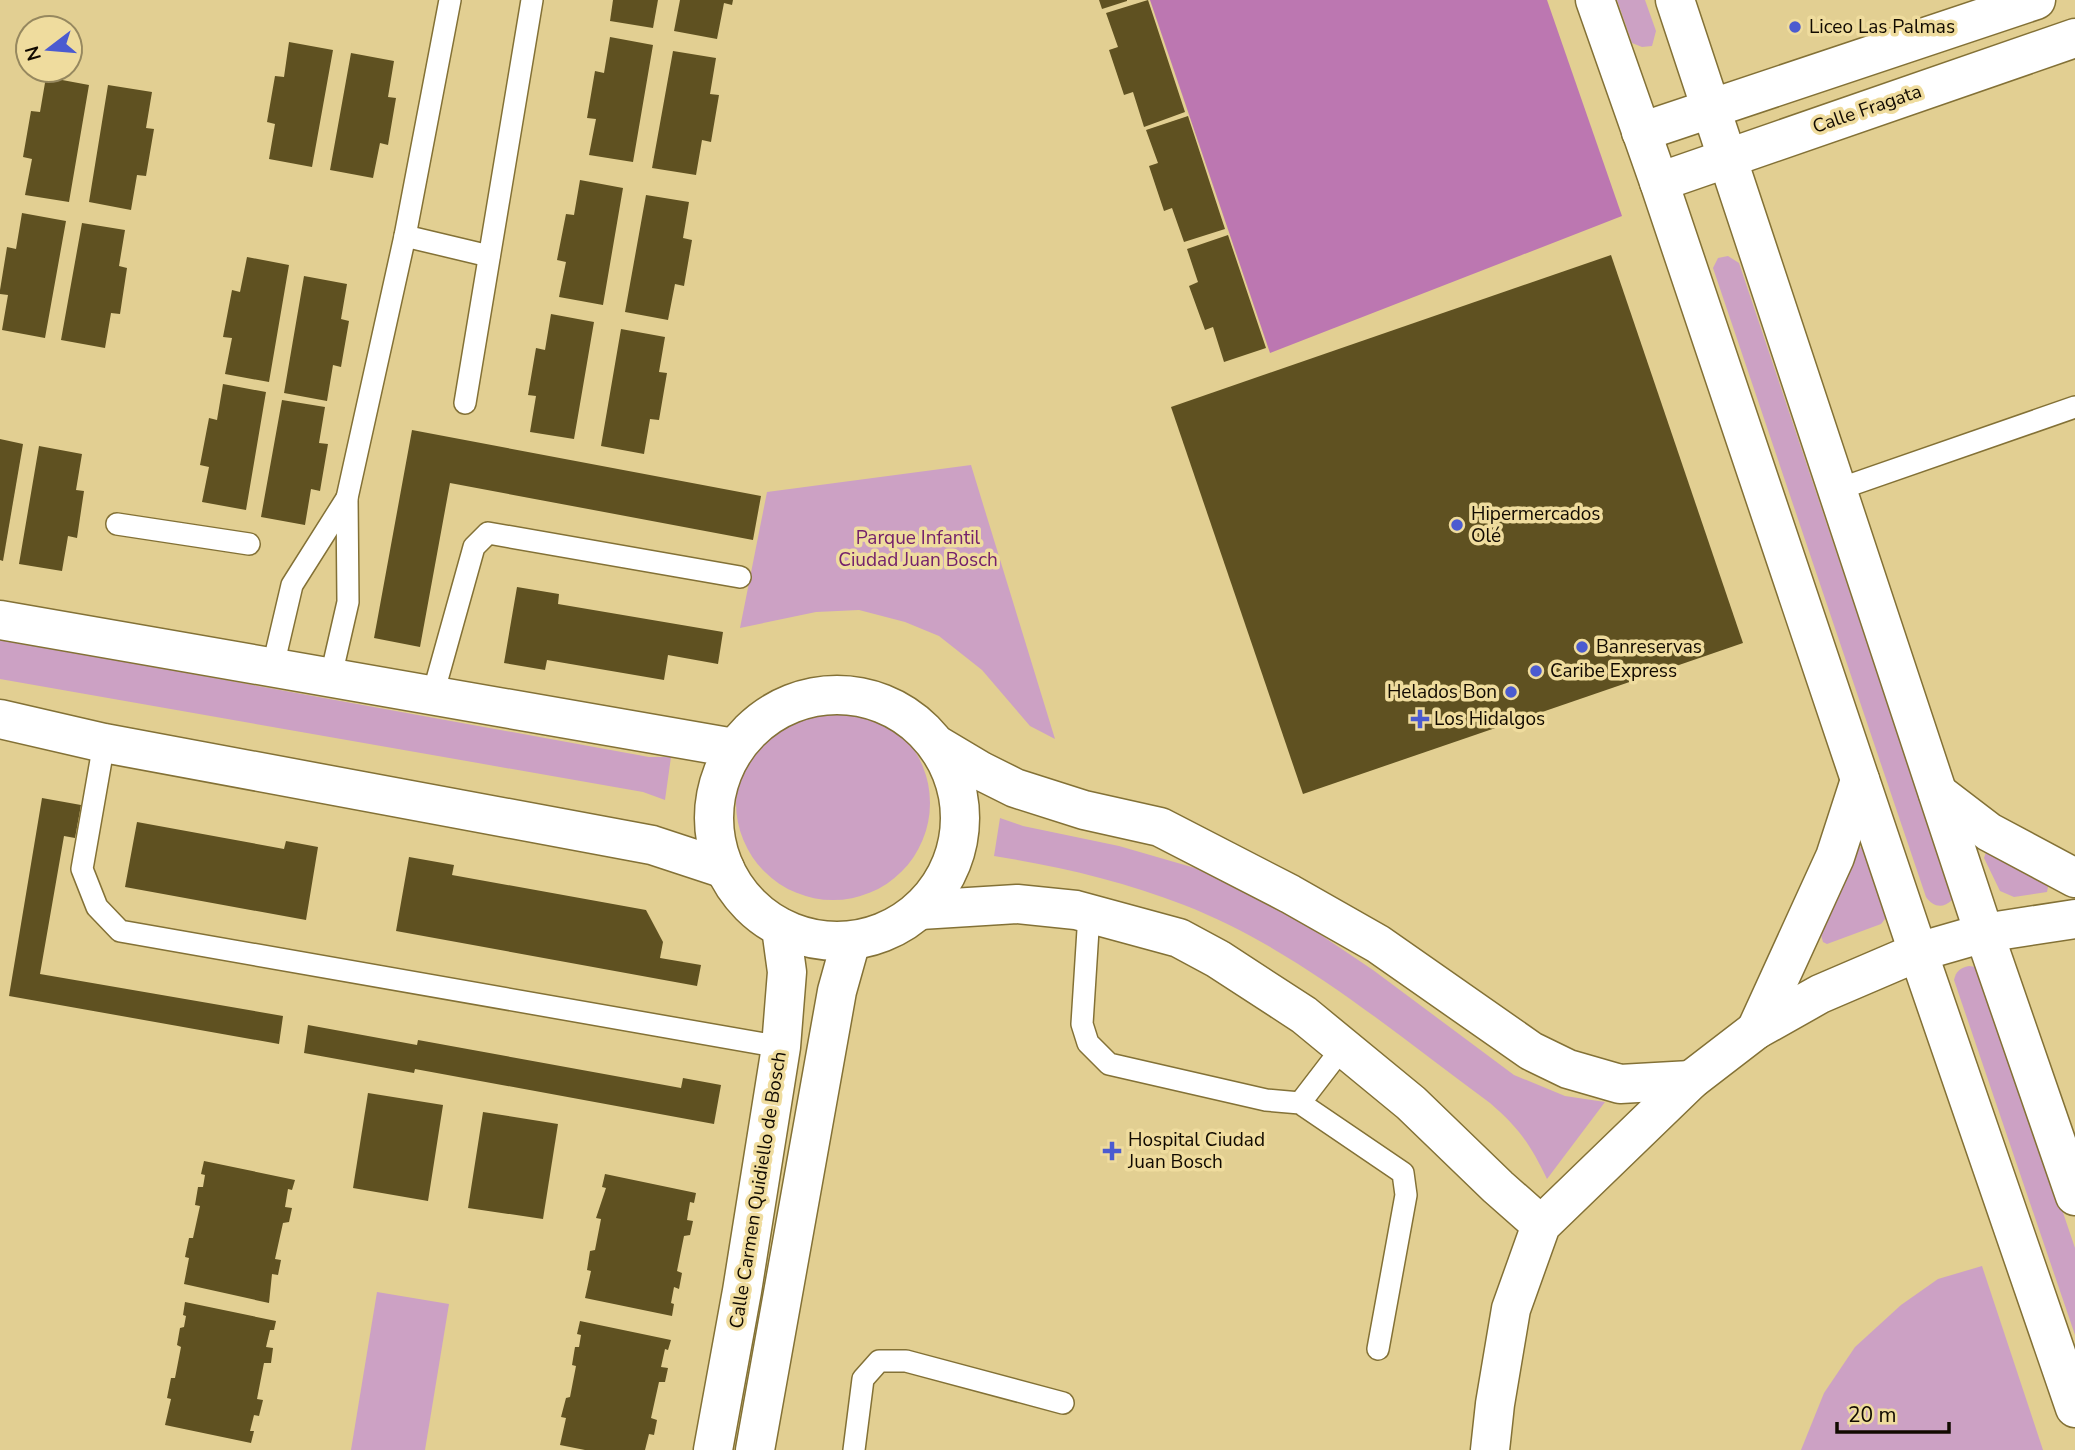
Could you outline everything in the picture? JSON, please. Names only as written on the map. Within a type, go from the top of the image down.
[{"type":"street","points":[[1595,0],[2075,1408]]},
{"type":"street","points":[[1675,0],[1984,933],[2075,1196]]},
{"type":"street","points":[[1641,132],[2036,0]]},
{"type":"street","name":"Calle Fragata","points":[[1659,182],[2075,38]]},
{"type":"street","points":[[0,620],[734,748]]},
{"type":"street","points":[[939,746],[957,787],[961,832],[947,875],[920,910],[899,925],[876,936],[851,941],[815,940],[781,928],[758,913],[725,869],[714,828],[718,786],[734,748],[768,714],[812,695],[860,695],[905,712],[939,746],[1015,788],[1084,810],[1160,827],[1290,894],[1378,944],[1531,1051],[1568,1069],[1620,1084],[1691,1080]]},
{"type":"street","points":[[0,719],[104,743],[652,845],[725,869]]},
{"type":"street","points":[[1756,1030],[1835,857],[1860,780]]},
{"type":"street","points":[[1938,793],[1989,832],[2075,878]]},
{"type":"street","points":[[920,910],[1017,904],[1088,914],[1180,939],[1217,959],[1293,1008],[1343,1047],[1411,1103],[1541,1225]]},
{"type":"street","points":[[1490,1450],[1511,1309],[1541,1225],[1691,1080],[1756,1030],[1820,994],[1918,953],[1984,933],[2075,919]]},
{"type":"street","name":"Calle Carmen Quidiello de Bosch","points":[[713,1450],[742,1291],[781,1046],[787,972],[781,928]]},
{"type":"street","name":"Calle Carmen Quidiello de Bosch","points":[[755,1450],[837,991],[851,941]]},
{"type":"lane","points":[[331,676],[348,603],[347,498],[405,236],[450,0]]},
{"type":"lane","points":[[465,404],[532,0]]},
{"type":"lane","points":[[405,236],[489,256]]},
{"type":"lane","points":[[1839,489],[2075,407]]},
{"type":"lane","points":[[273,666],[292,585],[347,498]]},
{"type":"lane","points":[[117,524],[249,544]]},
{"type":"lane","points":[[433,694],[474,547],[488,533],[740,578]]},
{"type":"lane","points":[[104,743],[82,869],[97,907],[120,931],[781,1046]]},
{"type":"lane","points":[[1088,914],[1082,1024],[1088,1043],[1109,1064],[1266,1100],[1300,1102],[1403,1173],[1406,1195],[1378,1349]]},
{"type":"lane","points":[[1300,1102],[1343,1047]]},
{"type":"lane","points":[[854,1450],[863,1378],[878,1361],[906,1361],[1063,1403]]},
{"type":"green space","points":[[1617,0],[1645,0],[1656,31],[1652,46],[1642,47],[1632,43]]},
{"type":"green space","points":[[1728,256],[1739,263],[1951,893],[1952,900],[1942,906],[1935,905],[1926,897],[1713,268],[1718,258]]},
{"type":"green space","name":"Parque Infantil Ciudad Juan Bosch","points":[[971,465],[1055,739],[1030,726],[982,670],[939,636],[905,622],[859,610],[816,612],[740,628],[767,492]]},
{"type":"green space","points":[[0,639],[649,757],[671,757],[665,800],[643,792],[0,679]]},
{"type":"green space","points":[[833,706],[870,713],[902,734],[923,766],[930,803],[923,840],[902,872],[870,893],[833,900],[796,893],[764,872],[743,840],[736,803],[743,766],[764,734],[796,713]]},
{"type":"green space","points":[[1000,818],[1023,826],[1119,846],[1195,868],[1312,929],[1373,970],[1514,1075],[1565,1096],[1605,1102],[1547,1179],[1523,1137],[1490,1103],[1305,968],[1226,923],[1161,896],[1090,875],[994,856]]},
{"type":"green space","points":[[1860,847],[1866,851],[1886,911],[1885,919],[1881,924],[1827,944],[1823,942],[1821,935],[1852,850]]},
{"type":"green space","points":[[1992,851],[2025,874],[2044,882],[2048,887],[2047,892],[2014,897],[2000,891],[1984,858],[1986,852]]},
{"type":"green space","points":[[1969,966],[1976,967],[1983,976],[2075,1248],[2075,1335],[1954,980],[1959,970]]},
{"type":"green space","points":[[1982,1266],[2043,1450],[1801,1450],[1824,1393],[1855,1347],[1901,1305],[1938,1279]]},
{"type":"green space","points":[[377,1292],[449,1304],[425,1450],[351,1450]]},
{"type":"shaded area","points":[[1150,0],[1547,0],[1622,216],[1270,353]]},
{"type":"building","points":[[613,0],[658,0],[653,28],[610,21]]},
{"type":"building","points":[[680,0],[733,0],[732,5],[724,3],[717,39],[674,31]]},
{"type":"building","points":[[1099,0],[1127,0],[1127,1],[1102,9]]},
{"type":"building","points":[[1148,0],[1185,112],[1144,127],[1133,92],[1124,95],[1109,50],[1118,47],[1106,13]]},
{"type":"building","points":[[610,37],[653,45],[633,162],[589,155],[596,119],[587,118],[595,71],[604,73]]},
{"type":"building","points":[[289,42],[333,50],[312,167],[269,159],[275,124],[267,122],[275,76],[284,77]]},
{"type":"building","points":[[673,51],[716,58],[710,94],[719,95],[711,142],[702,140],[696,175],[652,168]]},
{"type":"building","points":[[351,53],[394,61],[388,97],[396,98],[388,145],[380,143],[373,178],[330,170]]},
{"type":"building","points":[[45,84],[89,85],[69,202],[25,195],[32,159],[23,157],[31,111],[40,112]]},
{"type":"building","points":[[108,85],[152,92],[146,128],[154,129],[146,176],[137,175],[131,210],[89,202]]},
{"type":"building","points":[[1188,116],[1225,229],[1184,242],[1172,208],[1164,211],[1149,166],[1158,163],[1146,130]]},
{"type":"building","points":[[580,180],[623,188],[603,305],[559,297],[566,262],[557,260],[566,214],[574,215]]},
{"type":"building","points":[[646,195],[689,202],[683,238],[692,240],[684,286],[675,284],[668,320],[625,312]]},
{"type":"building","points":[[22,213],[66,221],[45,338],[2,330],[8,295],[0,294],[0,290],[7,247],[16,249]]},
{"type":"building","points":[[82,223],[125,230],[119,266],[127,268],[120,314],[111,313],[105,348],[61,340]]},
{"type":"building","points":[[1228,235],[1266,348],[1224,362],[1213,327],[1205,330],[1189,286],[1198,282],[1187,249]]},
{"type":"building","name":"Hipermercados Olé","points":[[1611,255],[1743,643],[1303,794],[1171,407]]},
{"type":"building","points":[[247,257],[289,265],[269,382],[225,374],[232,338],[223,337],[232,290],[240,292]]},
{"type":"building","points":[[304,276],[347,284],[341,319],[349,321],[341,367],[333,365],[327,401],[284,393]]},
{"type":"building","points":[[551,314],[594,322],[574,439],[530,432],[536,396],[528,395],[536,348],[545,350]]},
{"type":"building","points":[[621,329],[665,337],[659,372],[667,373],[659,420],[650,419],[644,454],[601,446]]},
{"type":"building","points":[[223,384],[266,392],[246,510],[202,502],[209,467],[200,465],[209,418],[217,420]]},
{"type":"building","points":[[282,400],[325,407],[319,443],[328,444],[320,491],[311,489],[305,525],[261,517]]},
{"type":"building","points":[[412,430],[761,496],[753,540],[450,483],[420,647],[374,638]]},
{"type":"building","points":[[0,439],[23,444],[3,561],[0,560]]},
{"type":"building","points":[[39,446],[82,454],[76,490],[84,491],[77,538],[68,536],[62,571],[19,564]]},
{"type":"building","points":[[517,587],[559,594],[558,604],[723,632],[718,664],[668,655],[664,680],[547,660],[545,670],[504,663]]},
{"type":"building","points":[[42,798],[81,805],[75,838],[64,836],[40,974],[283,1016],[279,1044],[9,996]]},
{"type":"building","points":[[137,822],[284,849],[286,841],[318,847],[306,920],[125,887]]},
{"type":"building","points":[[409,857],[454,865],[452,875],[646,910],[663,942],[660,958],[701,965],[697,986],[396,931]]},
{"type":"building","points":[[308,1025],[417,1045],[418,1040],[681,1088],[683,1078],[721,1085],[714,1124],[415,1069],[414,1073],[304,1053]]},
{"type":"building","points":[[368,1093],[443,1105],[428,1201],[353,1188]]},
{"type":"building","points":[[483,1112],[558,1124],[543,1219],[468,1208]]},
{"type":"building","points":[[204,1161],[295,1180],[292,1190],[288,1189],[285,1207],[292,1208],[289,1222],[283,1223],[275,1259],[281,1260],[278,1275],[272,1274],[269,1303],[184,1284],[189,1258],[185,1257],[189,1238],[193,1238],[200,1206],[195,1205],[198,1187],[203,1187],[205,1175],[201,1174]]},
{"type":"building","points":[[605,1174],[696,1193],[694,1203],[690,1202],[687,1220],[693,1221],[690,1235],[684,1236],[677,1271],[682,1273],[679,1289],[674,1287],[672,1316],[585,1298],[591,1271],[587,1270],[590,1251],[595,1250],[601,1219],[596,1218],[606,1188],[602,1187]]},
{"type":"building","points":[[185,1302],[276,1321],[274,1330],[270,1330],[266,1347],[273,1348],[271,1363],[264,1363],[257,1399],[263,1400],[259,1416],[254,1415],[250,1431],[254,1431],[251,1443],[165,1425],[171,1399],[167,1398],[171,1378],[175,1378],[181,1347],[177,1345],[180,1328],[184,1327]]},
{"type":"building","points":[[580,1321],[671,1340],[668,1350],[665,1349],[661,1367],[668,1368],[665,1382],[659,1382],[651,1418],[657,1420],[654,1435],[649,1434],[645,1450],[585,1450],[560,1445],[566,1418],[561,1417],[566,1398],[570,1397],[576,1366],[572,1365],[575,1347],[579,1347],[581,1335],[577,1334]]},
{"type":"place","name":"Liceo Las Palmas","points":[[1795,27]]},
{"type":"place","name":"Hipermercados Olé","points":[[1457,525]]},
{"type":"place","name":"Banreservas","points":[[1582,647]]},
{"type":"place","name":"Caribe Express","points":[[1536,671]]},
{"type":"place","name":"Helados Bon","points":[[1511,692]]},
{"type":"place","name":"Los Hidalgos","points":[[1420,719]]},
{"type":"place","name":"Hospital Ciudad Juan Bosch","points":[[1112,1151]]}]
